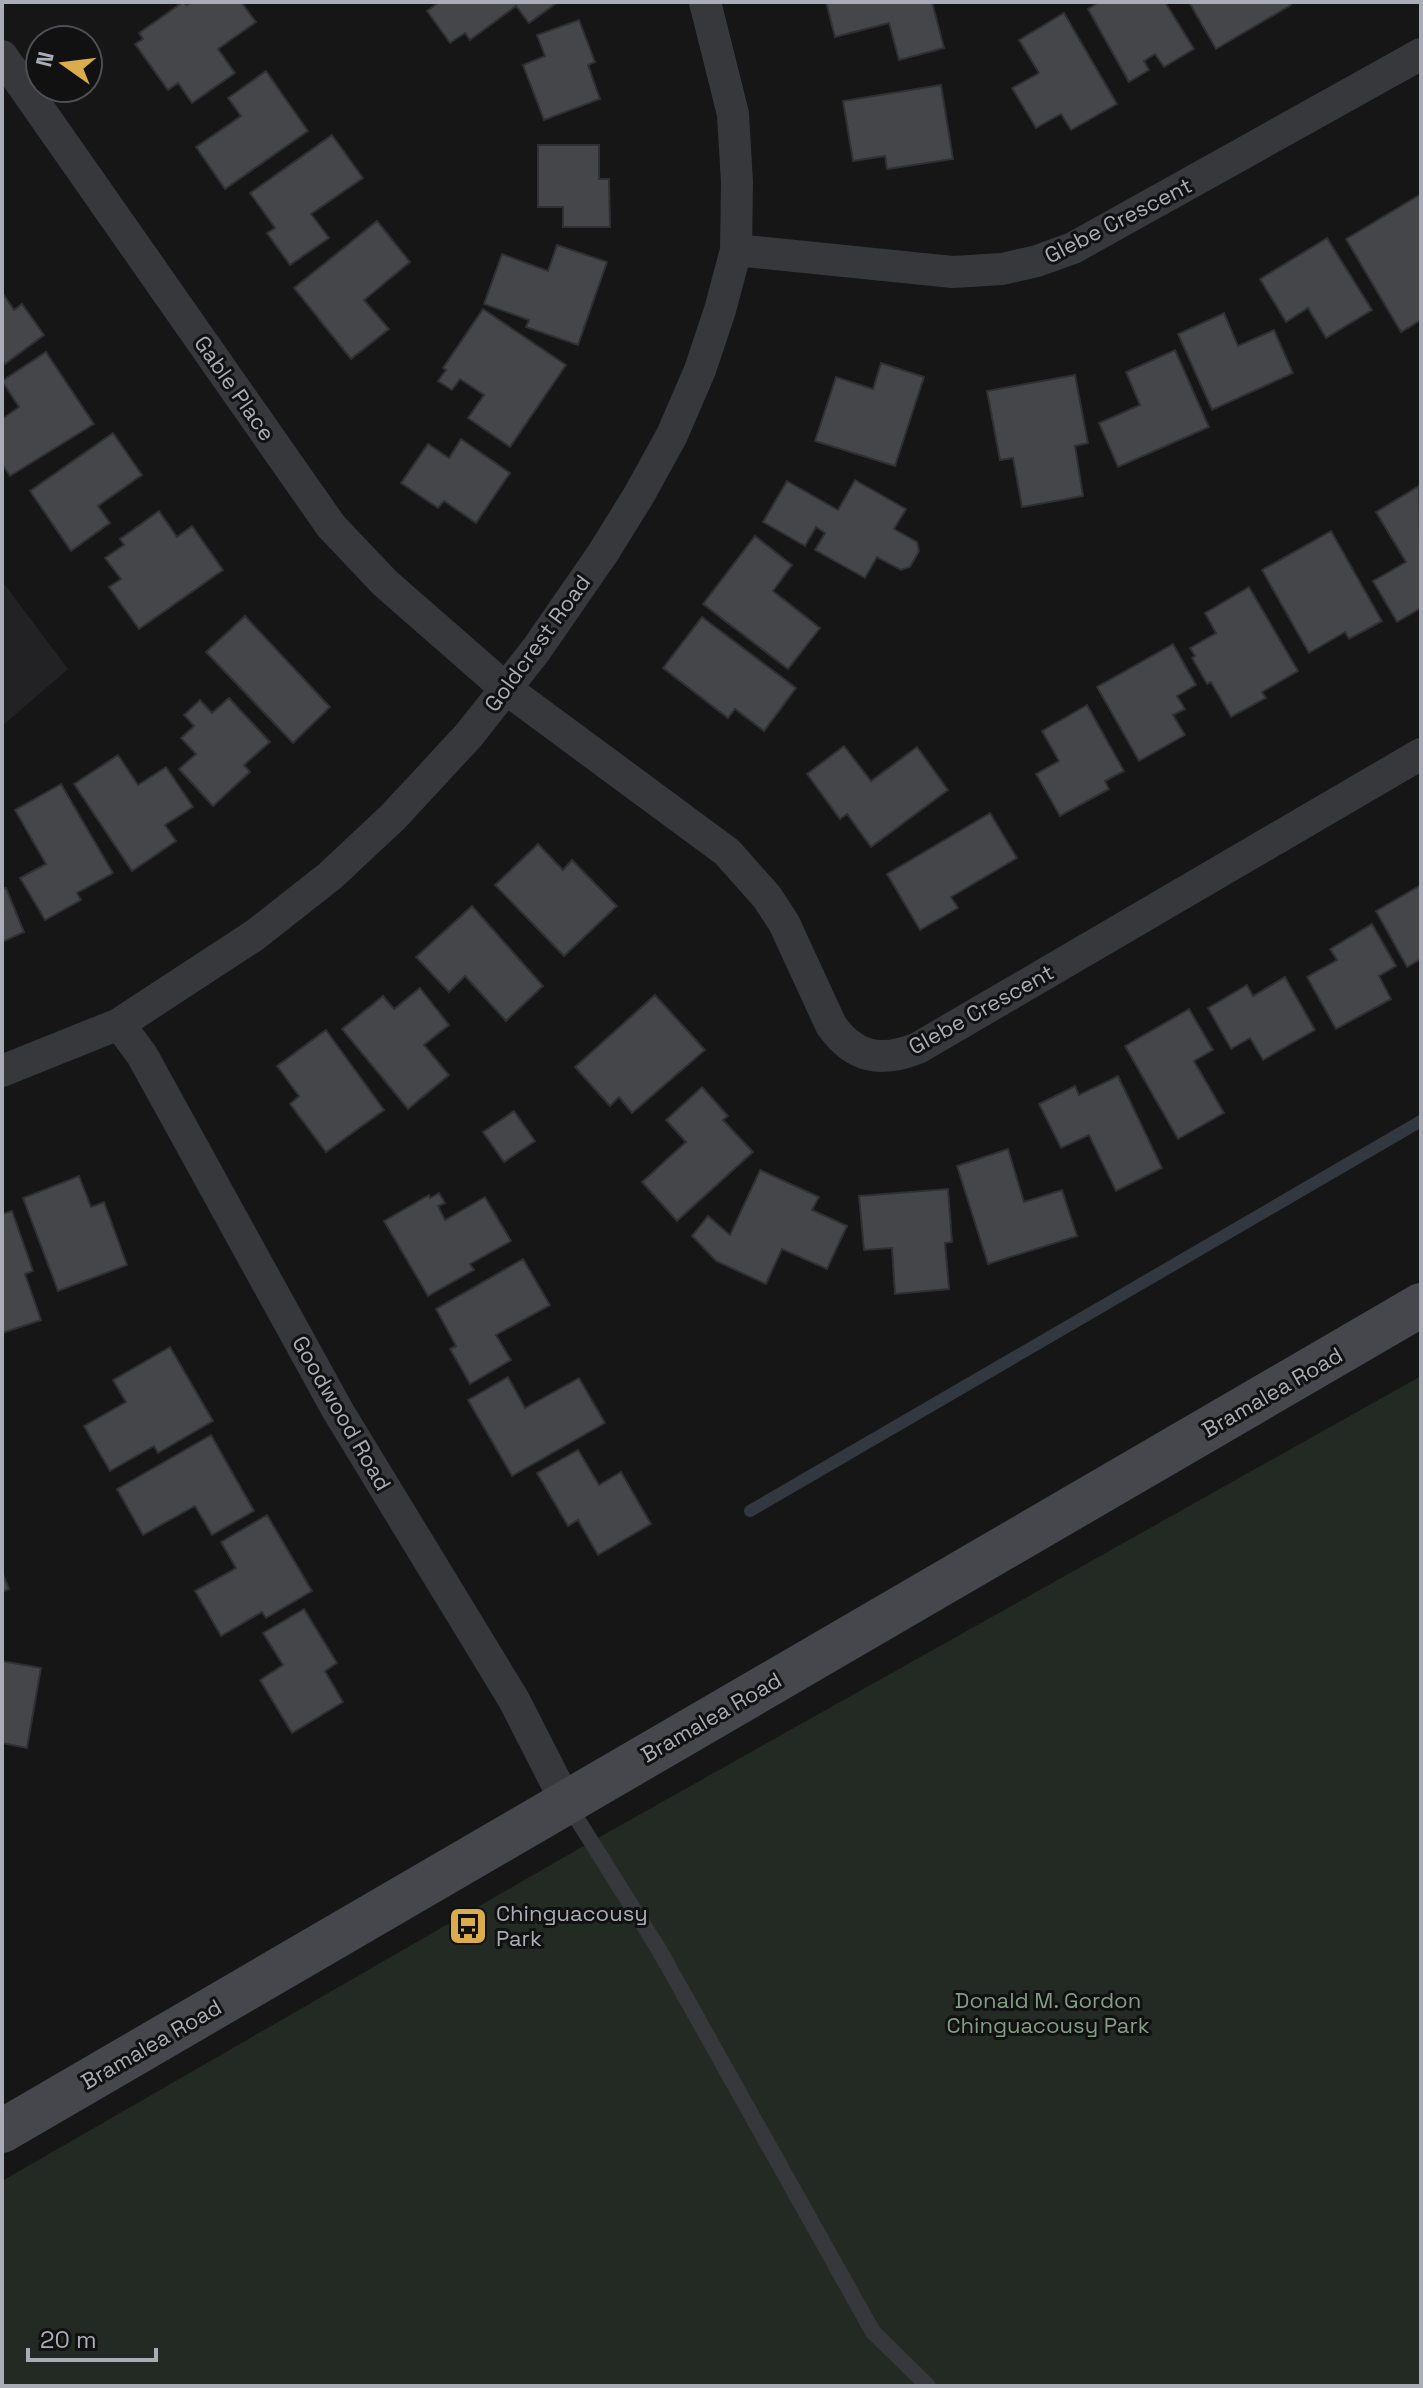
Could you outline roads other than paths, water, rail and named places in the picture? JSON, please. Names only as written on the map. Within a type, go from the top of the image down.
[{"type":"main road","name":"Bramalea Road","points":[[2,2131],[1421,1305]]},
{"type":"street","name":"Goldcrest Road","points":[[2,1071],[119,1024],[255,935],[330,876],[393,817],[469,735],[536,650],[603,553],[672,435],[700,370],[736,250],[737,182],[733,114],[705,2]]},
{"type":"street","name":"Glebe Crescent","points":[[736,250],[953,272],[1002,269],[1037,261],[1073,248],[1421,54]]},
{"type":"street","name":"Gable Place","points":[[2,56],[331,526],[385,583],[505,688]]},
{"type":"street","name":"Glebe Crescent","points":[[505,688],[727,852],[767,897],[784,923],[822,1007],[839,1036],[860,1052],[883,1056],[918,1048],[1421,754]]},
{"type":"street","name":"Goodwood Road","points":[[119,1024],[142,1055],[338,1411],[514,1700],[566,1802]]},
{"type":"lane","points":[[566,1802],[658,1948],[873,2332],[928,2386]]},
{"type":"waterway","points":[[750,1511],[1421,1121]]},
{"type":"place","name":"Chinguacousy Park","points":[[468,1926]]},
{"type":"park label","name":"Donald M. Gordon Chinguacousy Park","points":[[1048,2012]]}]
